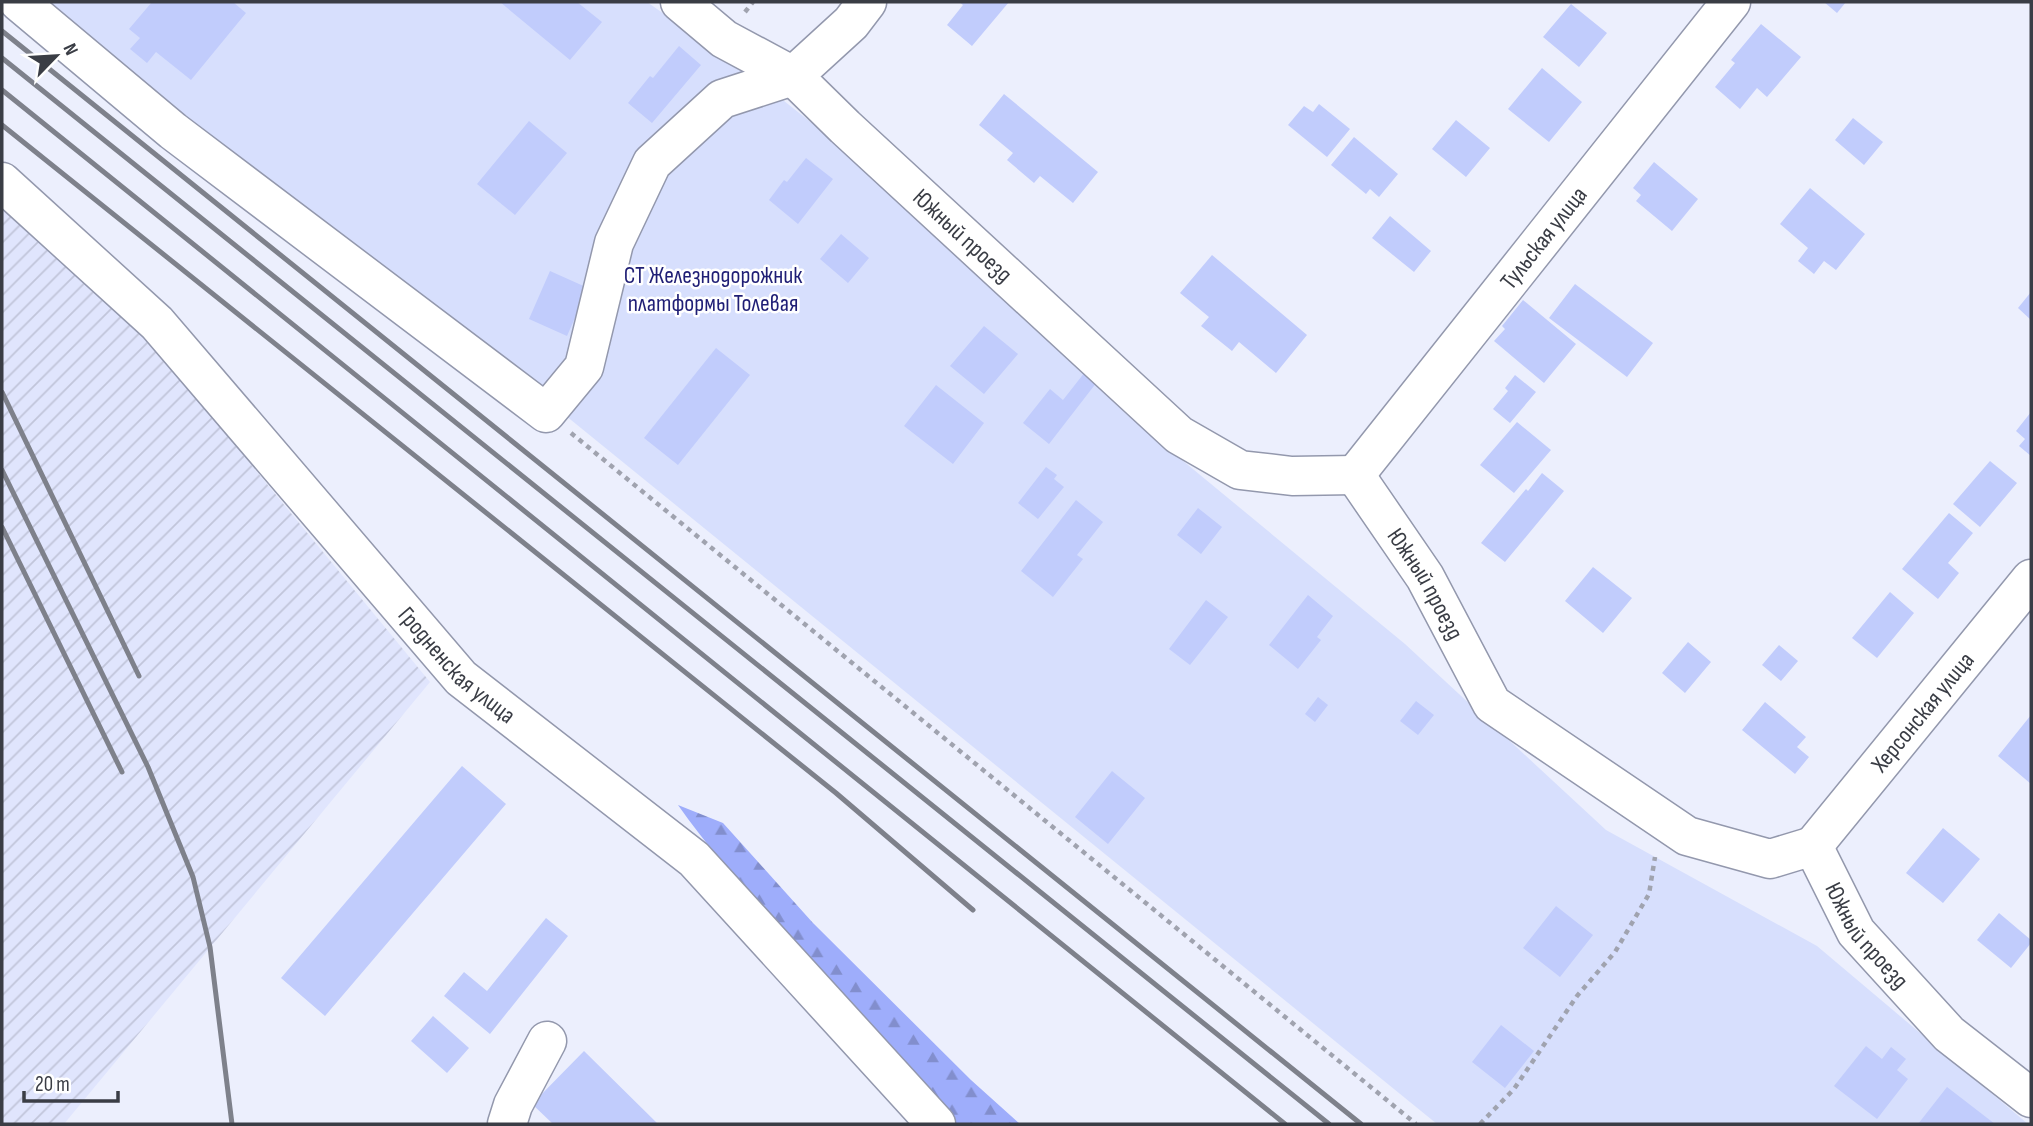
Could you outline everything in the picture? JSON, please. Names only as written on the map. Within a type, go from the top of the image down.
[{"type":"street","points":[[19,2],[173,131],[546,413],[584,367],[614,243],[652,163],[722,99],[793,76],[859,12]]},
{"type":"street","name":"Южный проезд","points":[[680,2],[724,39],[793,76],[1179,435],[1240,470],[1292,477],[1355,475],[1424,576],[1492,705],[1687,836],[1770,859],[1813,846],[1856,932],[1950,1034],[2031,1098]]},
{"type":"street","name":"Тульская улица","points":[[1355,475],[1731,2]]},
{"type":"street","name":"Гродненская улица","points":[[2,182],[157,323],[461,678],[694,859],[936,1124]]},
{"type":"street","name":"Херсонская улица","points":[[1813,846],[2031,579]]},
{"type":"street","points":[[507,1124],[513,1105],[547,1041]]},
{"type":"path","points":[[546,413],[1416,1124]]},
{"type":"path","points":[[1480,1124],[1514,1089],[1577,996],[1615,952],[1649,894],[1661,818]]},
{"type":"shaded area","points":[[2,204],[132,320],[430,682],[64,1124],[2,1124]]},
{"type":"green space","name":"СТ Железнодорожник платформы Толевая","points":[[39,2],[647,2],[750,74],[856,158],[1125,413],[1405,644],[1606,830],[1817,946],[2028,1124],[1437,1124],[442,315]]},
{"type":"green space","points":[[678,805],[723,823],[813,923],[971,1080],[1020,1124],[956,1124],[790,942],[718,858]]},
{"type":"building","points":[[152,2],[233,2],[246,13],[191,80],[156,52],[147,63],[130,49],[140,38],[129,29]]},
{"type":"building","points":[[500,2],[577,2],[602,22],[570,60]]},
{"type":"building","points":[[959,2],[1009,2],[972,46],[947,25],[963,5]]},
{"type":"building","points":[[1824,2],[1846,2],[1837,13]]},
{"type":"building","points":[[1571,4],[1607,33],[1579,67],[1543,37]]},
{"type":"building","points":[[1761,24],[1801,57],[1767,97],[1757,88],[1740,109],[1715,87],[1735,63],[1731,60]]},
{"type":"building","points":[[679,46],[701,65],[652,123],[628,103]]},
{"type":"building","points":[[1542,68],[1582,102],[1549,142],[1508,109]]},
{"type":"building","points":[[1004,94],[1098,172],[1073,203],[1040,176],[1034,183],[1007,160],[1013,153],[979,125]]},
{"type":"building","points":[[1319,104],[1350,129],[1327,157],[1288,125],[1304,106],[1313,112]]},
{"type":"building","points":[[1853,118],[1883,142],[1864,165],[1835,140]]},
{"type":"building","points":[[1456,120],[1490,148],[1466,177],[1432,149]]},
{"type":"building","points":[[529,121],[567,153],[515,215],[477,184]]},
{"type":"building","points":[[1354,137],[1398,174],[1379,197],[1370,189],[1366,194],[1331,165]]},
{"type":"building","points":[[806,158],[833,179],[798,224],[769,200]]},
{"type":"building","points":[[1654,162],[1698,199],[1672,231],[1636,201],[1641,195],[1633,188]]},
{"type":"building","points":[[1810,188],[1865,234],[1836,270],[1824,261],[1814,274],[1798,261],[1808,248],[1780,224]]},
{"type":"building","points":[[1390,216],[1431,251],[1414,272],[1372,238]]},
{"type":"building","points":[[841,234],[869,258],[848,283],[820,259]]},
{"type":"building","points":[[1212,255],[1307,335],[1276,373],[1239,342],[1232,351],[1201,326],[1209,317],[1180,293]]},
{"type":"building","points":[[550,271],[588,288],[567,336],[529,319]]},
{"type":"building","points":[[1575,284],[1653,343],[1627,377],[1549,318]]},
{"type":"building","points":[[2031,292],[2031,320],[2018,308]]},
{"type":"building","points":[[1523,300],[1576,344],[1544,383],[1494,341],[1505,329],[1502,326]]},
{"type":"building","points":[[984,326],[1018,354],[984,394],[950,366]]},
{"type":"building","points":[[716,348],[750,375],[678,465],[644,438]]},
{"type":"building","points":[[1085,372],[1097,382],[1049,444],[1023,423],[1050,389],[1063,400]]},
{"type":"building","points":[[1515,375],[1536,392],[1510,423],[1493,409],[1508,391],[1505,388]]},
{"type":"building","points":[[936,385],[984,423],[953,464],[904,426]]},
{"type":"building","points":[[2031,412],[2031,456],[2019,446],[2025,439],[2016,431]]},
{"type":"building","points":[[1517,422],[1551,450],[1514,493],[1480,465]]},
{"type":"building","points":[[1990,461],[2017,483],[1980,527],[1953,504]]},
{"type":"building","points":[[1046,467],[1057,475],[1054,479],[1064,487],[1038,519],[1018,503]]},
{"type":"building","points":[[1542,473],[1564,491],[1505,562],[1481,543]]},
{"type":"building","points":[[1076,500],[1103,522],[1077,555],[1083,559],[1053,597],[1021,571]]},
{"type":"building","points":[[1198,508],[1222,527],[1201,554],[1177,535]]},
{"type":"building","points":[[1949,513],[1973,533],[1948,563],[1959,573],[1938,599],[1902,569]]},
{"type":"building","points":[[1593,567],[1632,598],[1603,633],[1565,601]]},
{"type":"building","points":[[1890,592],[1914,613],[1877,658],[1852,638]]},
{"type":"building","points":[[1308,595],[1333,616],[1317,637],[1321,640],[1298,669],[1269,645]]},
{"type":"building","points":[[1206,600],[1228,617],[1190,665],[1169,649]]},
{"type":"building","points":[[1688,642],[1711,662],[1685,693],[1662,673]]},
{"type":"building","points":[[1779,645],[1798,661],[1781,681],[1762,665]]},
{"type":"building","points":[[1318,697],[1328,705],[1315,722],[1305,714]]},
{"type":"building","points":[[1416,701],[1434,715],[1418,735],[1400,721]]},
{"type":"building","points":[[1765,702],[1806,737],[1797,747],[1809,757],[1795,774],[1742,730]]},
{"type":"building","points":[[2031,715],[2031,784],[1998,756]]},
{"type":"building","points":[[462,766],[506,804],[325,1016],[281,978]]},
{"type":"building","points":[[1112,771],[1145,798],[1108,844],[1075,817]]},
{"type":"building","points":[[1943,828],[1980,859],[1943,903],[1906,873]]},
{"type":"building","points":[[1556,906],[1593,935],[1560,977],[1523,948]]},
{"type":"building","points":[[1999,913],[2031,940],[2011,968],[1977,940]]},
{"type":"building","points":[[546,918],[568,936],[490,1034],[444,996],[464,972],[487,991]]},
{"type":"building","points":[[433,1016],[469,1048],[447,1073],[411,1041]]},
{"type":"building","points":[[1501,1025],[1534,1051],[1505,1088],[1472,1062]]},
{"type":"building","points":[[1866,1046],[1882,1059],[1891,1047],[1906,1059],[1897,1070],[1908,1079],[1877,1119],[1834,1086]]},
{"type":"building","points":[[584,1051],[658,1124],[553,1124],[532,1104]]},
{"type":"building","points":[[1947,1087],[1995,1124],[1918,1124]]},
{"type":"railway","points":[[2,31],[1361,1124]]},
{"type":"railway","points":[[2,58],[1329,1124]]},
{"type":"railway","points":[[2,90],[1285,1124]]},
{"type":"railway","points":[[2,125],[836,793],[973,910]]},
{"type":"railway","points":[[2,392],[139,676]]},
{"type":"railway","points":[[2,470],[148,767],[193,877],[210,947],[232,1124]]},
{"type":"railway","points":[[2,527],[122,772]]}]
